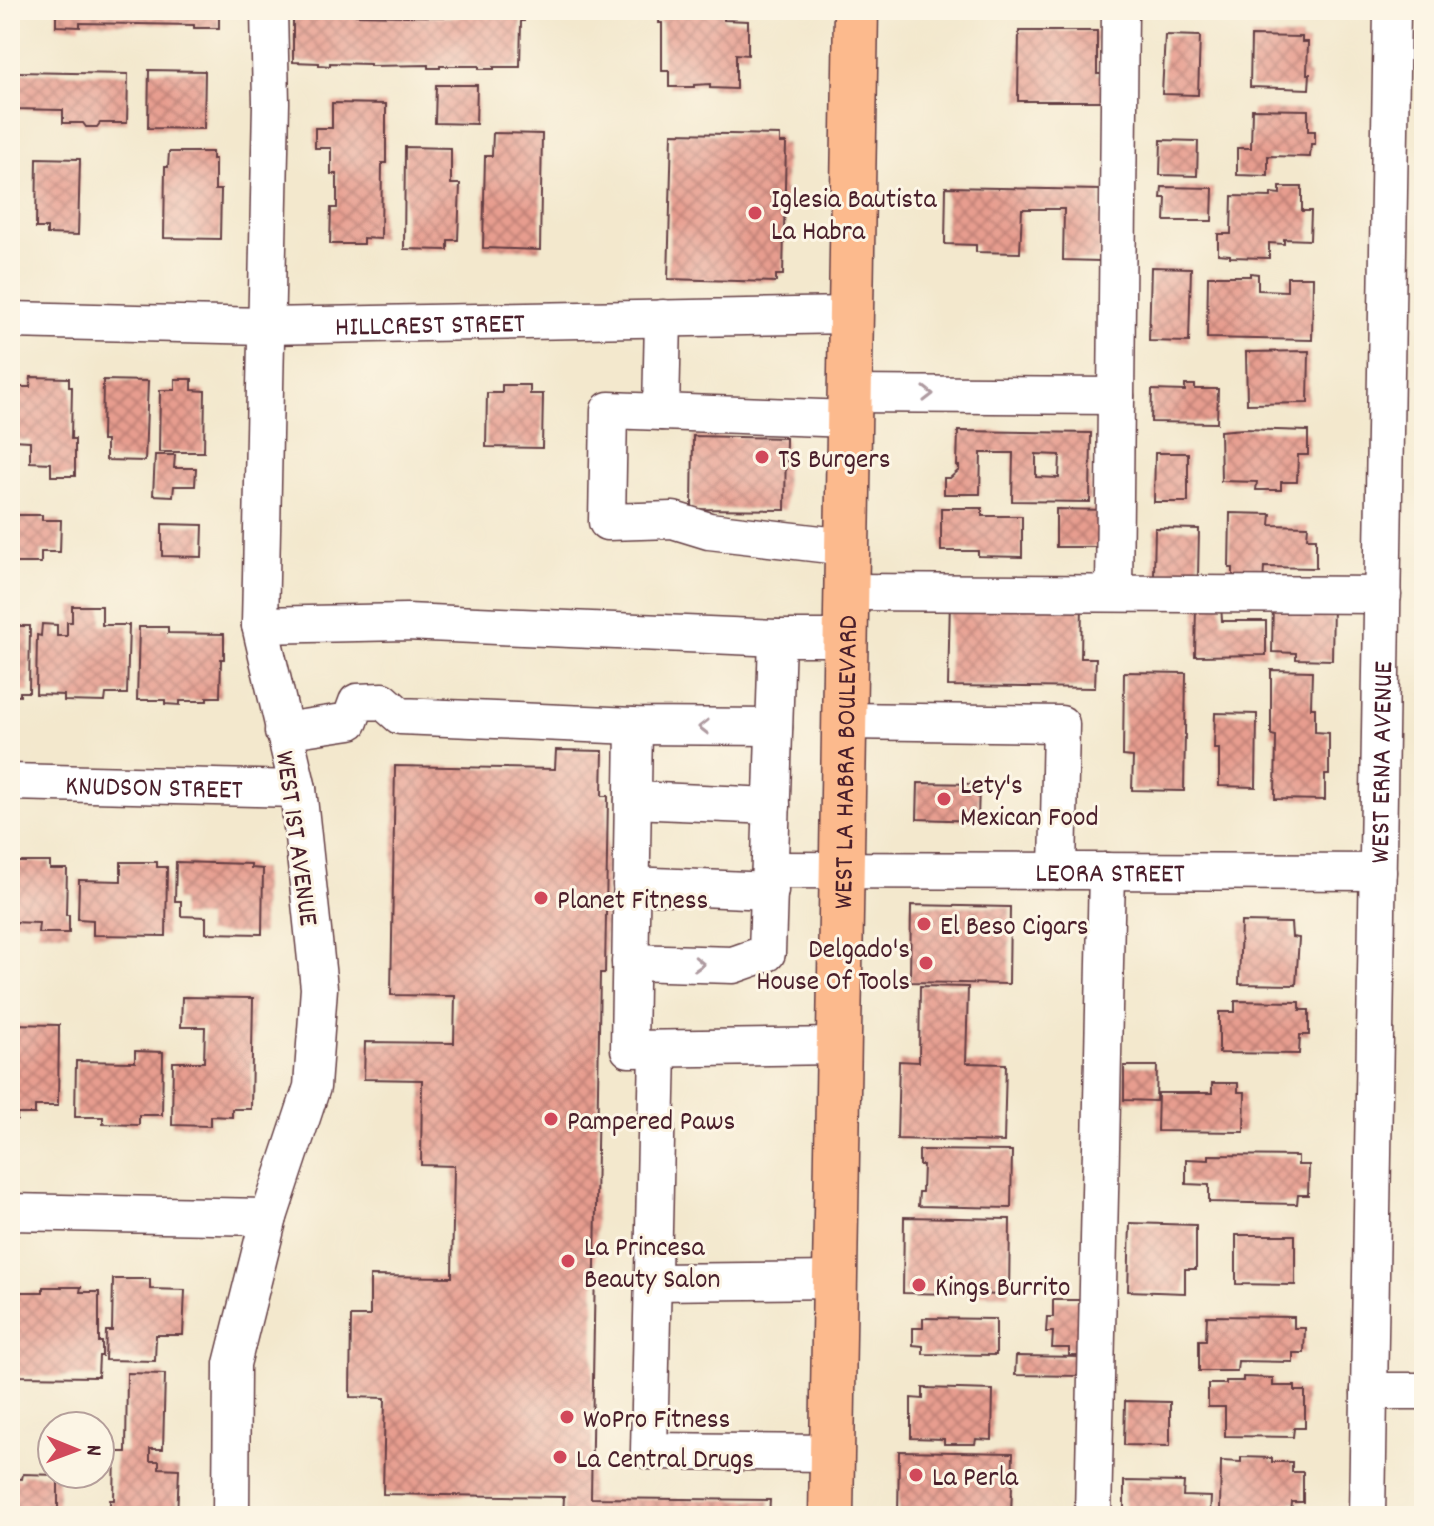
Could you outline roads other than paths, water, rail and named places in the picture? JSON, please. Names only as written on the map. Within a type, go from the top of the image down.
[{"type":"main road","name":"WEST LA HABRA BOULEVARD","points":[[831,1516],[856,10]]},
{"type":"street","name":"WEST 1ST AVENUE","points":[[231,1516],[232,1364],[269,1217],[312,1087],[319,988],[298,789],[260,625],[271,103],[269,10]]},
{"type":"street","points":[[1114,593],[1120,10]]},
{"type":"street","name":"WEST ERNA AVENUE","points":[[1367,1516],[1392,10]]},
{"type":"street","name":"HILLCREST STREET","points":[[10,320],[265,326],[851,315]]},
{"type":"street","points":[[661,412],[663,318]]},
{"type":"street","points":[[847,547],[709,531],[673,520],[607,522],[609,410],[661,412],[1116,396]]},
{"type":"street","points":[[846,592],[1383,595]]},
{"type":"street","points":[[260,625],[406,622],[777,638],[846,638]]},
{"type":"street","points":[[630,962],[733,965],[767,953],[777,638]]},
{"type":"street","points":[[283,731],[350,721],[357,702],[383,701],[400,716],[634,726],[774,727]]},
{"type":"street","points":[[844,721],[1061,724],[1058,871]]},
{"type":"street","points":[[634,726],[629,1049],[839,1046]]},
{"type":"street","name":"KNUDSON STREET","points":[[10,782],[298,789]]},
{"type":"street","points":[[633,800],[772,806]]},
{"type":"street","name":"LEORA STREET","points":[[631,885],[770,880],[842,871],[1378,872]]},
{"type":"street","points":[[1093,1516],[1107,871]]},
{"type":"street","points":[[658,1050],[649,1451],[832,1453]]},
{"type":"street","points":[[10,1212],[269,1217]]},
{"type":"street","points":[[652,1282],[835,1280]]},
{"type":"street","points":[[1369,1391],[1424,1391]]},
{"type":"place","name":"Iglesia Bautista La Habra","points":[[755,213]]},
{"type":"place","name":"TS Burgers","points":[[762,457]]},
{"type":"place","name":"Lety's Mexican Food","points":[[944,799]]},
{"type":"place","name":"Planet Fitness","points":[[541,898]]},
{"type":"place","name":"El Beso Cigars","points":[[924,924]]},
{"type":"place","name":"Delgado's House Of Tools","points":[[926,963]]},
{"type":"place","name":"Pampered Paws","points":[[551,1119]]},
{"type":"place","name":"La Princesa Beauty Salon","points":[[568,1261]]},
{"type":"place","name":"Kings Burrito","points":[[919,1285]]},
{"type":"place","name":"WoPro Fitness","points":[[567,1417]]},
{"type":"place","name":"La Central Drugs","points":[[560,1457]]},
{"type":"place","name":"La Perla","points":[[916,1475]]}]
